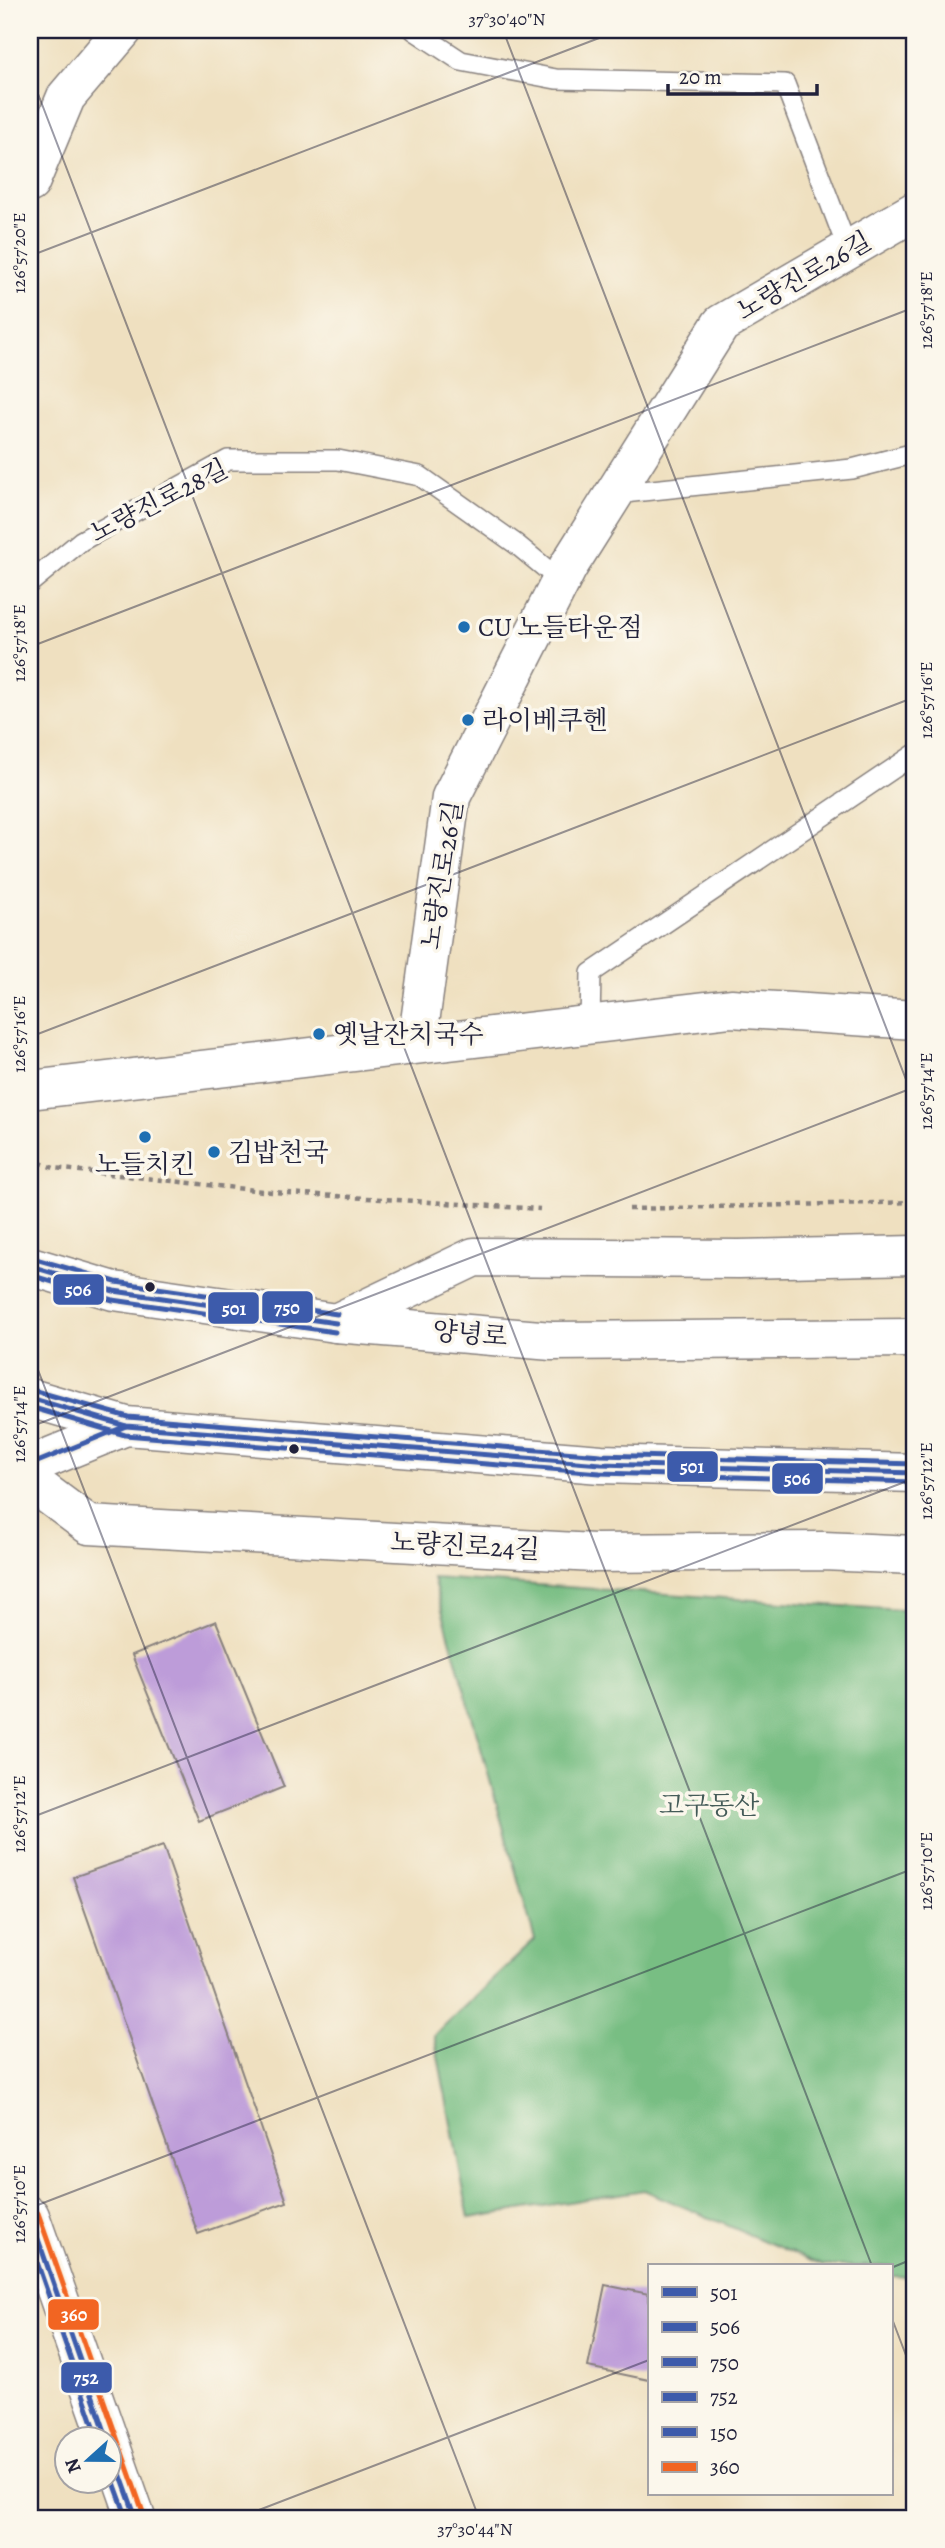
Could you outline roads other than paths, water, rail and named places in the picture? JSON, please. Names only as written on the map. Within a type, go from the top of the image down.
[{"type":"street","points":[[30,183],[66,97],[123,30]]},
{"type":"street","name":"노량진로26길","points":[[418,1044],[451,797],[561,581],[721,324],[915,211]]},
{"type":"street","points":[[30,1090],[731,1008],[915,1020]]},
{"type":"street","points":[[337,1323],[474,1258],[739,1259],[915,1255]]},
{"type":"street","name":"양녕로","points":[[30,1266],[114,1291],[337,1323],[552,1341],[915,1338]]},
{"type":"street","points":[[30,1398],[126,1426],[600,1464],[915,1473]]},
{"type":"street","points":[[30,1465],[126,1426]]},
{"type":"street","name":"노량진로24길","points":[[30,1481],[89,1525],[594,1553],[823,1551],[915,1555]]},
{"type":"street","points":[[30,2216],[136,2518]]},
{"type":"lane","points":[[414,30],[461,61],[556,79],[785,83],[848,250]]},
{"type":"lane","points":[[614,494],[852,469],[915,453]]},
{"type":"lane","name":"노량진로28길","points":[[30,583],[81,541],[228,460],[338,460],[420,476],[516,544],[561,581]]},
{"type":"lane","points":[[590,1024],[591,974],[915,754]]},
{"type":"place","name":"CU 노들타운점","points":[[464,627]]},
{"type":"place","name":"라이베쿠헨","points":[[468,720]]},
{"type":"place","name":"옛날잔치국수","points":[[319,1034]]},
{"type":"place","name":"노들치킨","points":[[145,1137]]},
{"type":"place","name":"김밥천국","points":[[214,1152]]},
{"type":"park label","name":"고구동산","points":[[709,1805]]}]
